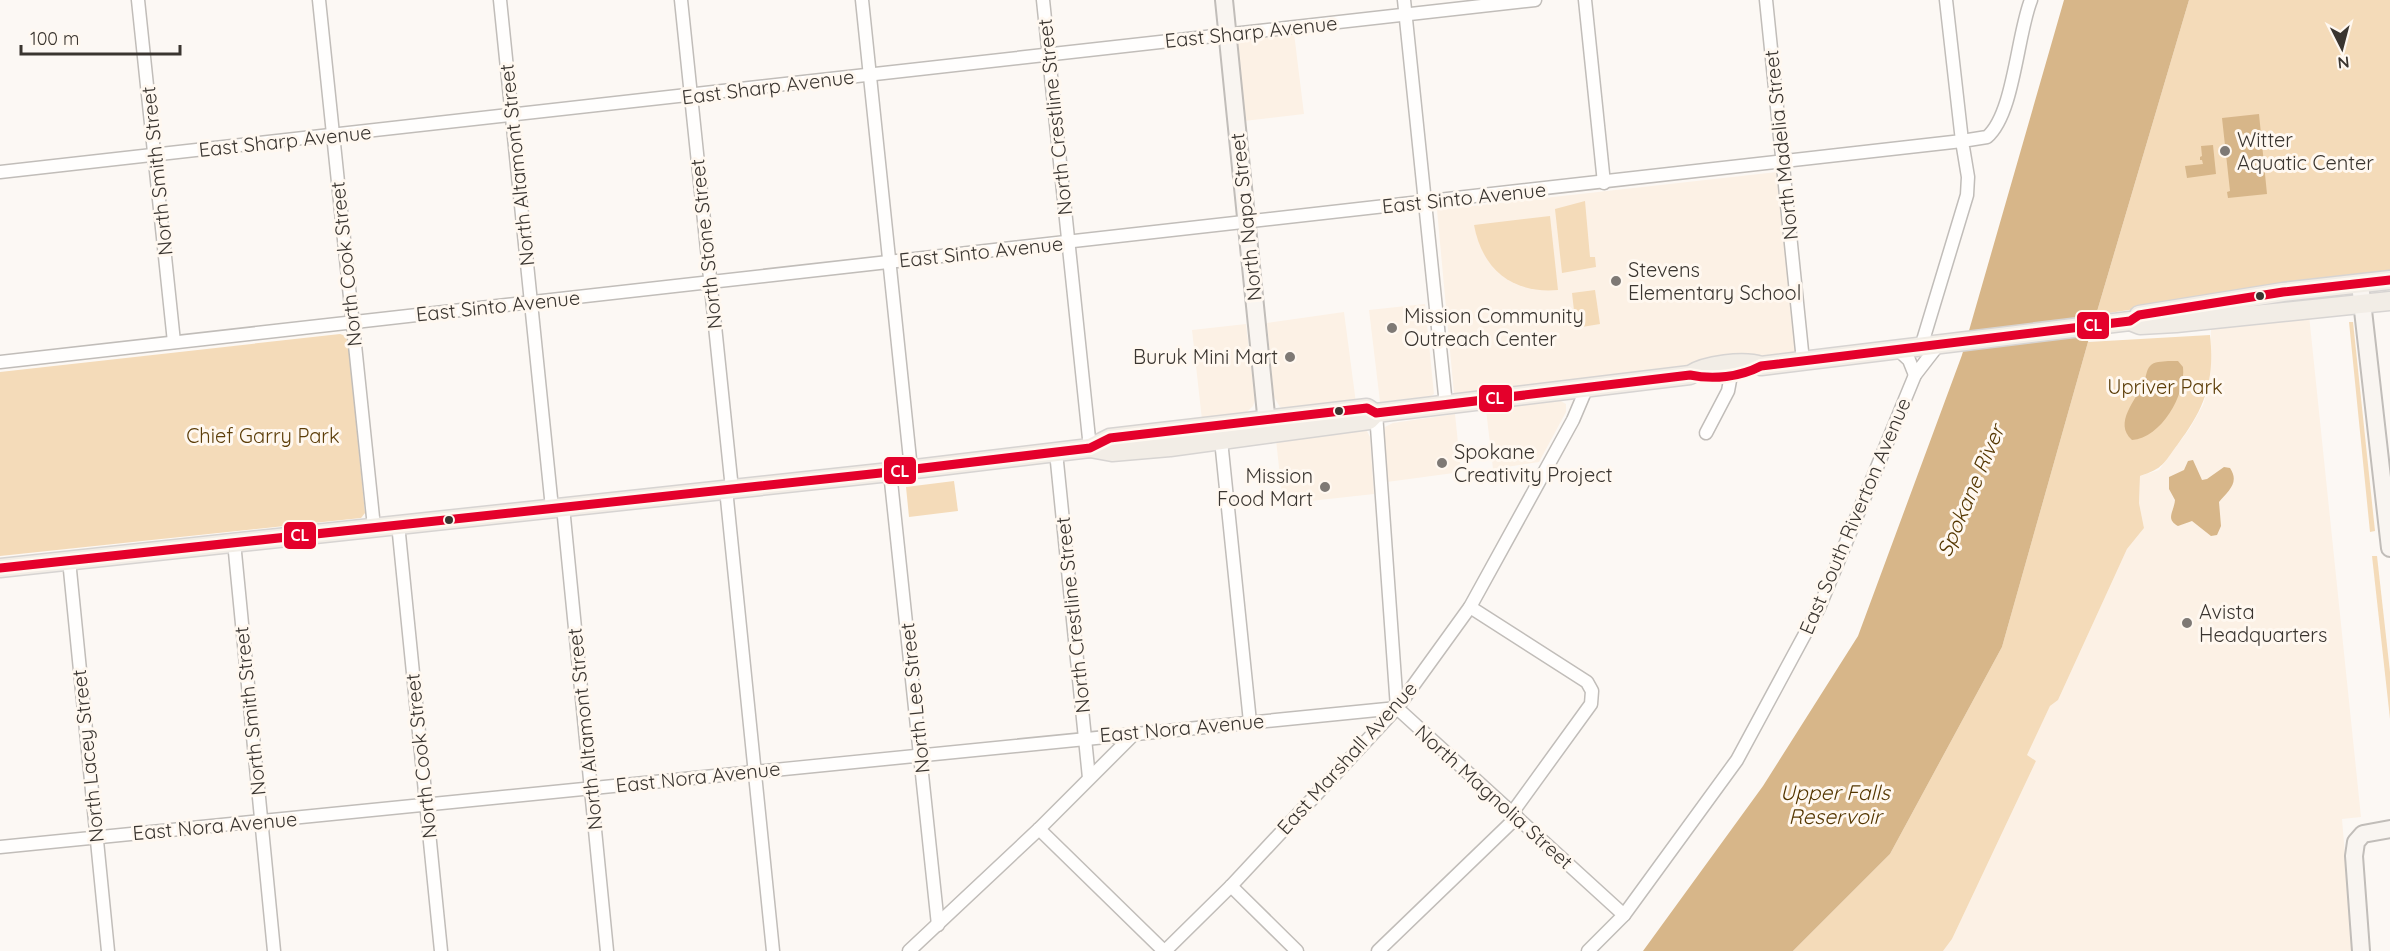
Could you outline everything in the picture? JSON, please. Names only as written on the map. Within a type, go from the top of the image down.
[{"type":"main road","name":"North Napa Street","points":[[1224,0],[1267,426]]},
{"type":"main road","points":[[1690,375],[1699,369],[1720,366],[1751,363],[1761,366],[2128,321],[2139,315],[2283,292],[2390,280]]},
{"type":"main road","points":[[2360,284],[2386,476],[2390,548]]},
{"type":"main road","points":[[2128,321],[2140,325],[2176,323],[2390,301]]},
{"type":"main road","points":[[1089,448],[1110,438],[1267,426],[1367,408],[1376,413],[1690,375],[1700,378],[1731,375],[1752,372],[1761,366]]},
{"type":"main road","points":[[0,568],[890,472],[1089,448],[1112,452],[1221,440],[1267,426]]},
{"type":"main road","points":[[2361,951],[2355,844],[2363,834],[2390,829]]},
{"type":"street","name":"North Smith Street","points":[[138,0],[174,342]]},
{"type":"street","name":"North Cook Street","points":[[319,0],[374,527]]},
{"type":"street","name":"North Altamont Street","points":[[500,0],[531,303],[591,787],[607,951]]},
{"type":"street","name":"North Stone Street","points":[[681,0],[773,951]]},
{"type":"street","points":[[862,0],[911,469]]},
{"type":"street","name":"North Crestline Street","points":[[1043,0],[1089,448]]},
{"type":"street","points":[[1404,0],[1446,405]]},
{"type":"street","name":"East Sharp Avenue","points":[[0,172],[1535,0]]},
{"type":"street","points":[[1585,0],[1604,183]]},
{"type":"street","name":"North Madelia Street","points":[[1766,0],[1803,361]]},
{"type":"street","points":[[1921,346],[1967,195],[1968,177],[1946,0]]},
{"type":"street","name":"East Sinto Avenue","points":[[0,362],[1962,141],[1987,136],[2000,118],[2014,72],[2024,18],[2031,0]]},
{"type":"street","name":"East South Riverton Avenue","points":[[1588,951],[1624,915],[1731,768],[1755,728],[1819,608],[1915,375],[1941,344]]},
{"type":"street","name":"East South Riverton Avenue","points":[[1897,349],[1909,360],[1915,375]]},
{"type":"street","points":[[1706,433],[1728,391],[1731,375]]},
{"type":"street","name":"East Marshall Avenue","points":[[1165,951],[1231,886],[1396,708],[1470,607],[1573,420],[1587,387]]},
{"type":"street","points":[[1376,413],[1396,708]]},
{"type":"street","points":[[1221,440],[1250,722]]},
{"type":"street","name":"North Crestline Street","points":[[1056,452],[1089,778]]},
{"type":"street","name":"North Lee Street","points":[[890,472],[938,925]]},
{"type":"street","name":"North Cook Street","points":[[398,524],[441,951]]},
{"type":"street","name":"North Smith Street","points":[[234,542],[274,951]]},
{"type":"street","name":"North Lacey Street","points":[[69,560],[108,951]]},
{"type":"street","points":[[1378,951],[1514,815],[1591,704],[1592,691],[1587,682],[1470,607]]},
{"type":"street","name":"North Magnolia Street","points":[[1396,708],[1624,915]]},
{"type":"street","name":"East Nora Avenue","points":[[0,847],[1396,708]]},
{"type":"street","points":[[912,950],[1039,829],[1135,733]]},
{"type":"street","points":[[1039,829],[1165,951]]},
{"type":"street","points":[[1231,886],[1297,951]]},
{"type":"shaded area","points":[[1294,33],[1304,114],[1244,121],[1235,40]]},
{"type":"shaded area","name":"Stevens Elementary School","points":[[1777,172],[1795,352],[1454,394],[1437,210]]},
{"type":"shaded area","points":[[1425,304],[1434,394],[1380,402],[1369,310]]},
{"type":"shaded area","points":[[1344,312],[1356,403],[1284,409],[1280,407],[1274,397],[1267,323]]},
{"type":"shaded area","points":[[2309,315],[2361,817],[2342,819],[2353,951],[1943,951],[1952,939],[2036,761],[2026,755],[2050,706],[2058,700],[2127,549],[2144,528],[2139,503],[2140,476],[2159,470],[2190,428],[2203,405],[2210,381],[2212,327]]},
{"type":"shaded area","points":[[1246,324],[1255,400],[1253,406],[1245,414],[1202,420],[1192,330]]},
{"type":"shaded area","points":[[1559,400],[1566,404],[1566,412],[1539,462],[1493,469],[1486,410]]},
{"type":"shaded area","points":[[1455,414],[1461,472],[1387,482],[1385,427],[1393,423]]},
{"type":"shaded area","points":[[1366,429],[1370,437],[1374,494],[1283,504],[1276,440]]},
{"type":"green space","points":[[2189,0],[2390,0],[2390,273],[2318,281],[2096,315]]},
{"type":"green space","points":[[1585,201],[1590,257],[1595,257],[1596,267],[1562,273],[1555,209]]},
{"type":"green space","points":[[1550,216],[1558,290],[1527,288],[1502,276],[1484,254],[1474,225]]},
{"type":"green space","points":[[1595,290],[1600,324],[1576,328],[1572,293]]},
{"type":"green space","points":[[2349,322],[2353,322],[2375,531],[2370,532]]},
{"type":"green space","name":"Chief Garry Park","points":[[340,334],[346,336],[348,340],[365,513],[361,518],[0,556],[0,372]]},
{"type":"green space","name":"Upriver Park","points":[[2210,335],[2211,366],[2201,406],[2166,461],[2159,468],[2140,476],[2139,503],[2144,528],[2127,549],[2058,700],[2050,706],[2027,755],[2036,761],[1952,939],[1943,951],[1793,951],[1890,854],[2002,647],[2088,342]]},
{"type":"green space","points":[[954,481],[958,511],[909,517],[906,487]]},
{"type":"green space","points":[[2372,556],[2377,556],[2390,672],[2390,719]]},
{"type":"water","name":"Upper Falls Reservoir","points":[[2064,0],[2189,0],[2088,342],[2002,647],[1890,854],[1793,951],[1643,951],[1763,786],[1858,636],[1962,355]]},
{"type":"water","points":[[2259,114],[2267,194],[2228,198],[2227,192],[2230,191],[2222,118]]},
{"type":"water","points":[[2213,145],[2216,174],[2187,178],[2185,166],[2203,164],[2200,160],[2201,146]]},
{"type":"water","points":[[2178,361],[2183,367],[2183,378],[2176,402],[2170,413],[2153,432],[2132,440],[2125,426],[2128,412],[2150,366],[2156,362]]},
{"type":"water","points":[[2193,460],[2202,480],[2224,467],[2230,468],[2233,473],[2232,486],[2219,502],[2221,526],[2217,535],[2211,536],[2192,521],[2178,526],[2171,518],[2175,500],[2169,489],[2169,477],[2184,470],[2188,461]]},
{"type":"transit line","name":"CL","points":[[0,568],[890,472],[1090,448],[1110,438],[1367,408],[1376,413],[1690,375],[1726,376],[1744,373],[1761,366],[2130,321],[2139,315],[2283,292],[2390,280]]},
{"type":"place","name":"Witter Aquatic Center","points":[[2225,151]]},
{"type":"place","name":"Stevens Elementary School","points":[[1616,281]]},
{"type":"place","name":"Mission Community Outreach Center","points":[[1392,328]]},
{"type":"place","name":"Buruk Mini Mart","points":[[1290,357]]},
{"type":"place","name":"Spokane Creativity Project","points":[[1442,463]]},
{"type":"place","name":"Mission Food Mart","points":[[1325,487]]},
{"type":"place","name":"Avista Headquarters","points":[[2187,623]]},
{"type":"water label","name":"Spokane River","points":[[1971,491]]}]
